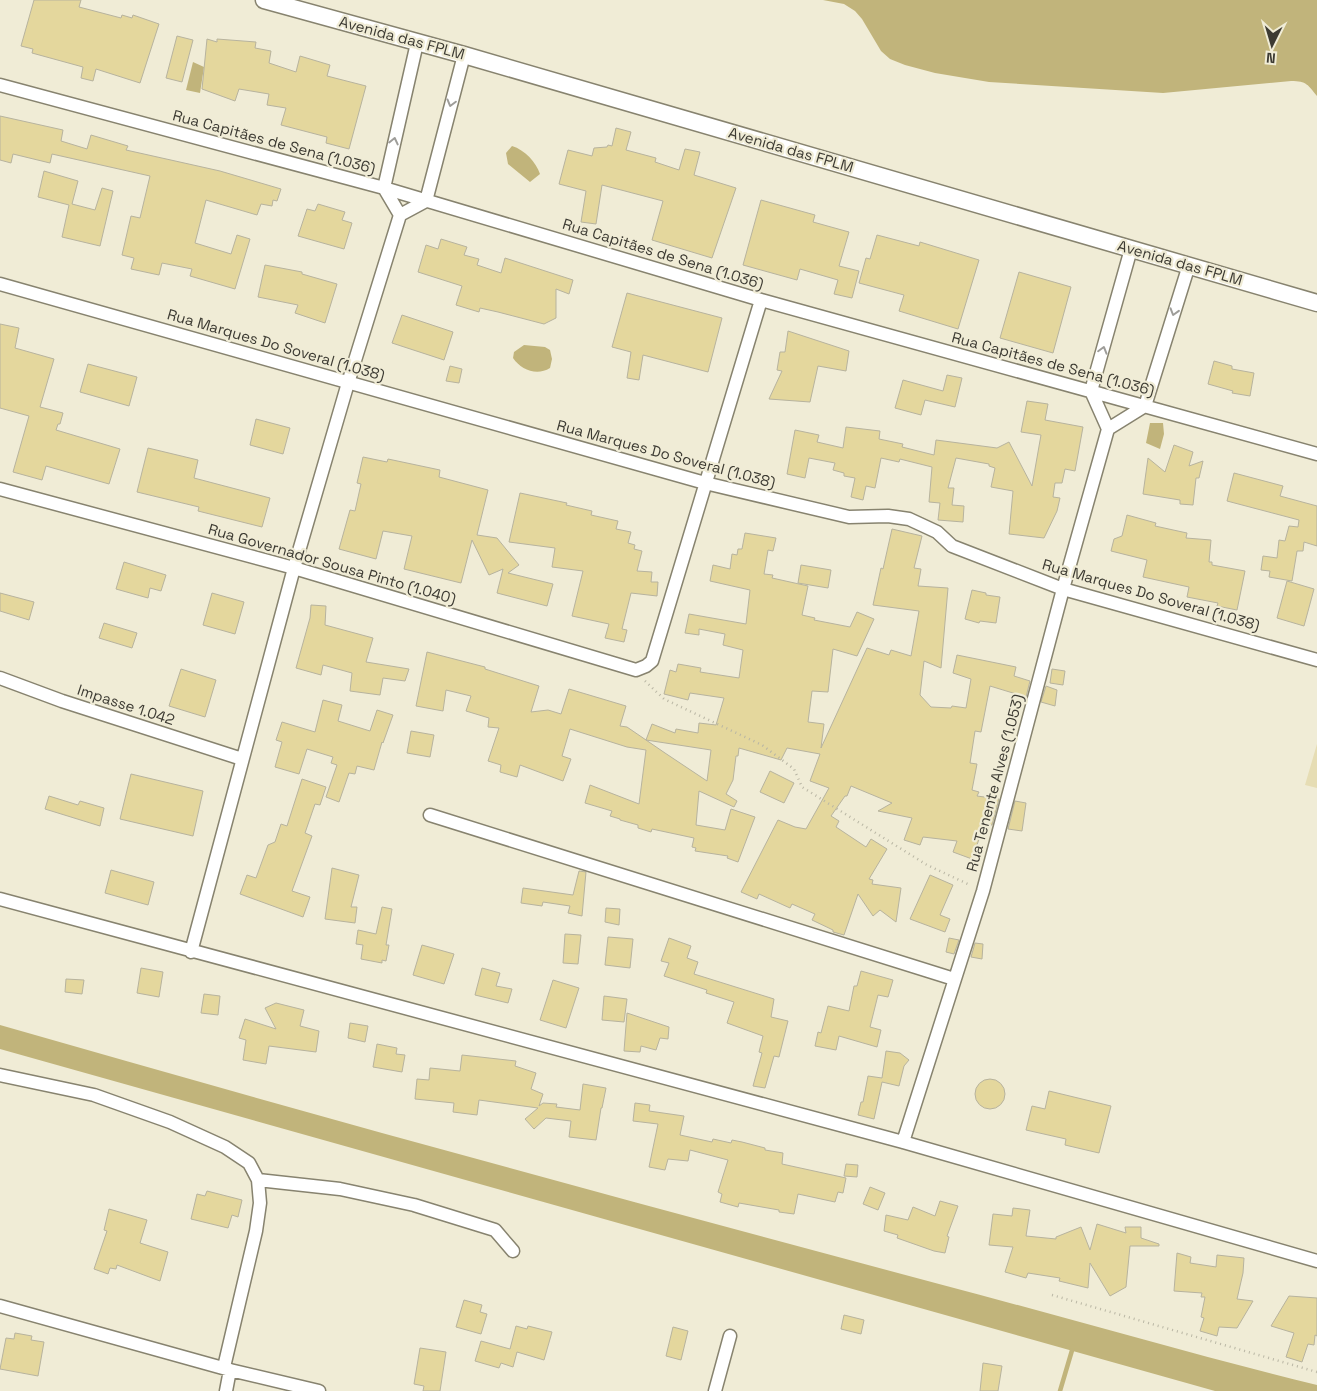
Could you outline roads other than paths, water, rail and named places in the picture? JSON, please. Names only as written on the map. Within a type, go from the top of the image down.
[{"type":"street","name":"Avenida das FPLM","points":[[264,0],[464,55],[1317,302]]},
{"type":"street","points":[[400,215],[384,188],[417,43]]},
{"type":"street","points":[[191,952],[294,568],[348,383],[400,215],[426,201],[464,55]]},
{"type":"street","name":"Rua Capitães de Sena (1.036)","points":[[0,85],[384,188],[761,300],[1317,454]]},
{"type":"street","points":[[1131,249],[1091,391],[1108,429],[1145,406],[1188,265]]},
{"type":"street","name":"Rua Marques Do Soveral (1.038)","points":[[0,284],[705,483],[849,517],[888,516],[909,518],[937,532],[952,546],[1063,589],[1317,660]]},
{"type":"street","points":[[705,483],[761,300]]},
{"type":"street","name":"Rua Tenente Alves (1.053)","points":[[903,1142],[983,891],[1063,589],[1108,429]]},
{"type":"street","name":"Rua Governador Sousa Pinto (1.040)","points":[[0,489],[294,568],[636,670],[652,661],[705,483]]},
{"type":"street","name":"Impasse 1.042","points":[[0,678],[62,701],[242,759]]},
{"type":"street","points":[[430,815],[954,979]]},
{"type":"street","points":[[0,899],[191,952],[903,1142],[1317,1261]]},
{"type":"street","points":[[0,1075],[94,1096],[170,1122],[225,1146],[249,1163],[258,1180],[260,1203],[227,1368],[226,1391]]},
{"type":"street","points":[[258,1180],[340,1189],[414,1205],[495,1230],[513,1251]]},
{"type":"street","points":[[0,1306],[319,1391]]},
{"type":"street","points":[[715,1391],[730,1336]]},
{"type":"waterway","points":[[1060,1391],[1073,1347]]}]
